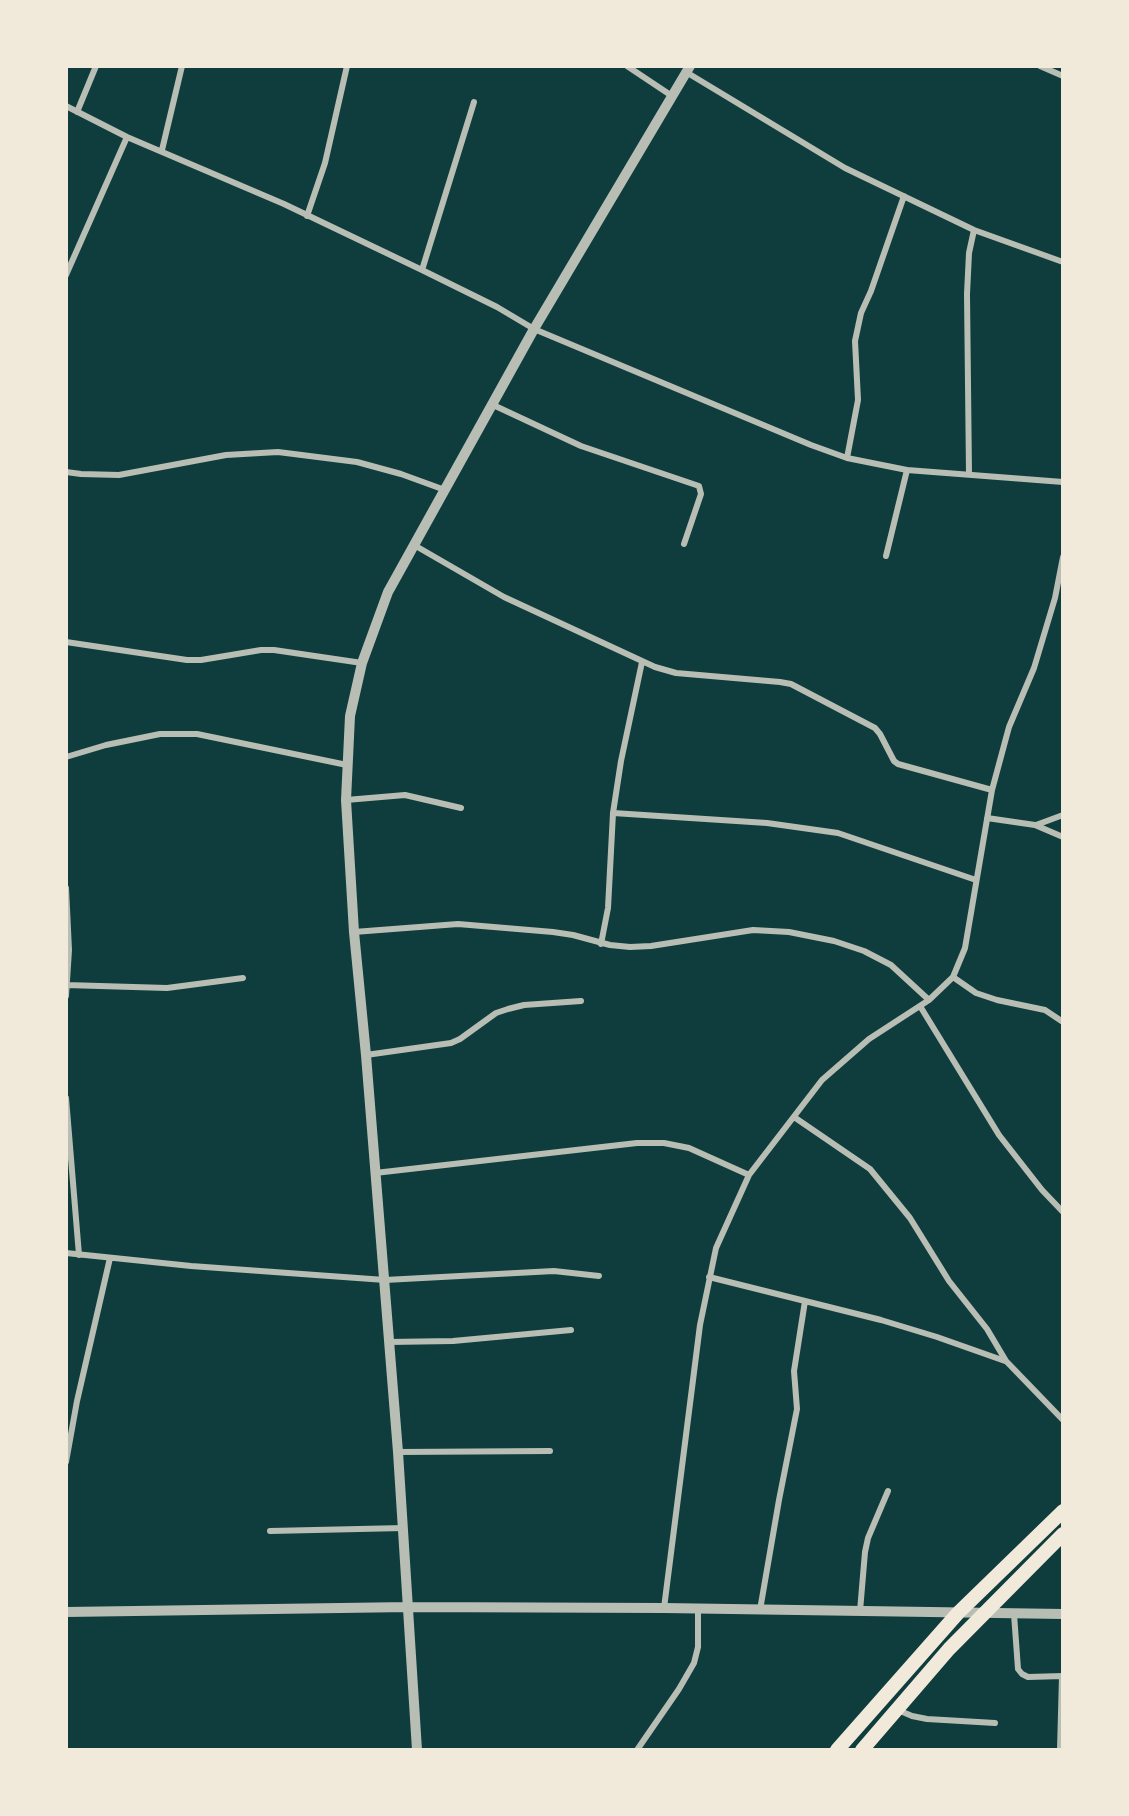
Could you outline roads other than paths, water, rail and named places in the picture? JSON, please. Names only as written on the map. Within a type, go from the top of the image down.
[{"type":"highway","points":[[837,1750],[958,1613],[1063,1511]]},
{"type":"highway","points":[[862,1750],[949,1649],[1063,1534]]},
{"type":"street","points":[[77,112],[96,66]]},
{"type":"street","points":[[162,150],[183,66]]},
{"type":"street","points":[[307,216],[325,163],[347,66]]},
{"type":"street","points":[[627,66],[672,96]]},
{"type":"street","points":[[1040,66],[1063,76]]},
{"type":"street","points":[[417,1750],[404,1528],[354,932],[346,800],[350,716],[362,663],[388,592],[534,329],[688,69],[845,168],[974,230],[1063,262]]},
{"type":"street","points":[[422,270],[474,102]]},
{"type":"street","points":[[66,106],[127,137],[162,150],[422,270],[497,307],[534,329],[723,409],[847,458],[907,470],[1063,482]]},
{"type":"street","points":[[66,275],[127,137]]},
{"type":"street","points":[[847,458],[858,400],[855,341],[861,313],[904,196]]},
{"type":"street","points":[[969,474],[967,294],[969,253],[974,230]]},
{"type":"street","points":[[491,404],[581,446],[699,486],[701,494],[684,544]]},
{"type":"street","points":[[66,472],[119,475],[226,455],[278,452],[357,462],[401,474],[445,490]]},
{"type":"street","points":[[886,556],[907,470]]},
{"type":"street","points":[[414,545],[504,597],[642,662],[676,673],[780,681],[791,684],[874,728],[898,764],[992,790]]},
{"type":"street","points":[[664,1608],[700,1325],[716,1248],[749,1175],[822,1080],[869,1039],[929,1000],[953,977],[964,948],[992,790],[1009,727],[1034,668],[1055,598],[1063,557]]},
{"type":"street","points":[[66,642],[187,660],[274,650],[362,663]]},
{"type":"street","points":[[601,944],[608,908],[613,813],[621,761],[642,662]]},
{"type":"street","points":[[66,758],[106,745],[160,734],[197,734],[347,765]]},
{"type":"street","points":[[346,800],[405,795],[461,808]]},
{"type":"street","points":[[613,813],[767,823],[838,833],[976,880]]},
{"type":"street","points":[[1035,825],[1063,815]]},
{"type":"street","points":[[987,818],[1035,825],[1063,837]]},
{"type":"street","points":[[66,888],[69,950],[66,996]]},
{"type":"street","points":[[354,932],[458,924],[573,934],[601,944],[630,947],[651,946],[753,930],[789,932],[834,941],[864,951],[891,965],[929,1000]]},
{"type":"street","points":[[953,977],[976,993],[1045,1010],[1063,1022]]},
{"type":"street","points":[[67,985],[167,988],[243,978]]},
{"type":"street","points":[[366,1055],[451,1043],[496,1013],[508,1009],[524,1005],[581,1001]]},
{"type":"street","points":[[920,1006],[999,1135],[1042,1190],[1063,1212]]},
{"type":"street","points":[[66,1098],[79,1255]]},
{"type":"street","points":[[794,1117],[870,1169],[910,1218],[950,1281],[987,1329],[1006,1361],[1063,1420]]},
{"type":"street","points":[[375,1173],[637,1143],[664,1143],[688,1148],[749,1175]]},
{"type":"street","points":[[66,1253],[385,1280],[554,1270],[599,1276]]},
{"type":"street","points":[[66,1462],[77,1401],[110,1258]]},
{"type":"street","points":[[709,1277],[892,1323],[1006,1361]]},
{"type":"street","points":[[760,1610],[778,1500],[797,1409],[794,1371],[805,1301]]},
{"type":"street","points":[[389,1342],[497,1338],[571,1330]]},
{"type":"street","points":[[398,1452],[550,1451]]},
{"type":"street","points":[[860,1611],[866,1545],[888,1491]]},
{"type":"street","points":[[270,1531],[404,1528]]},
{"type":"street","points":[[66,1612],[409,1607],[1063,1614]]},
{"type":"street","points":[[637,1750],[694,1663],[698,1647],[698,1610]]},
{"type":"street","points":[[1014,1614],[1018,1669],[1028,1677],[1063,1676],[1060,1750]]},
{"type":"street","points":[[897,1710],[927,1719],[995,1723]]}]
